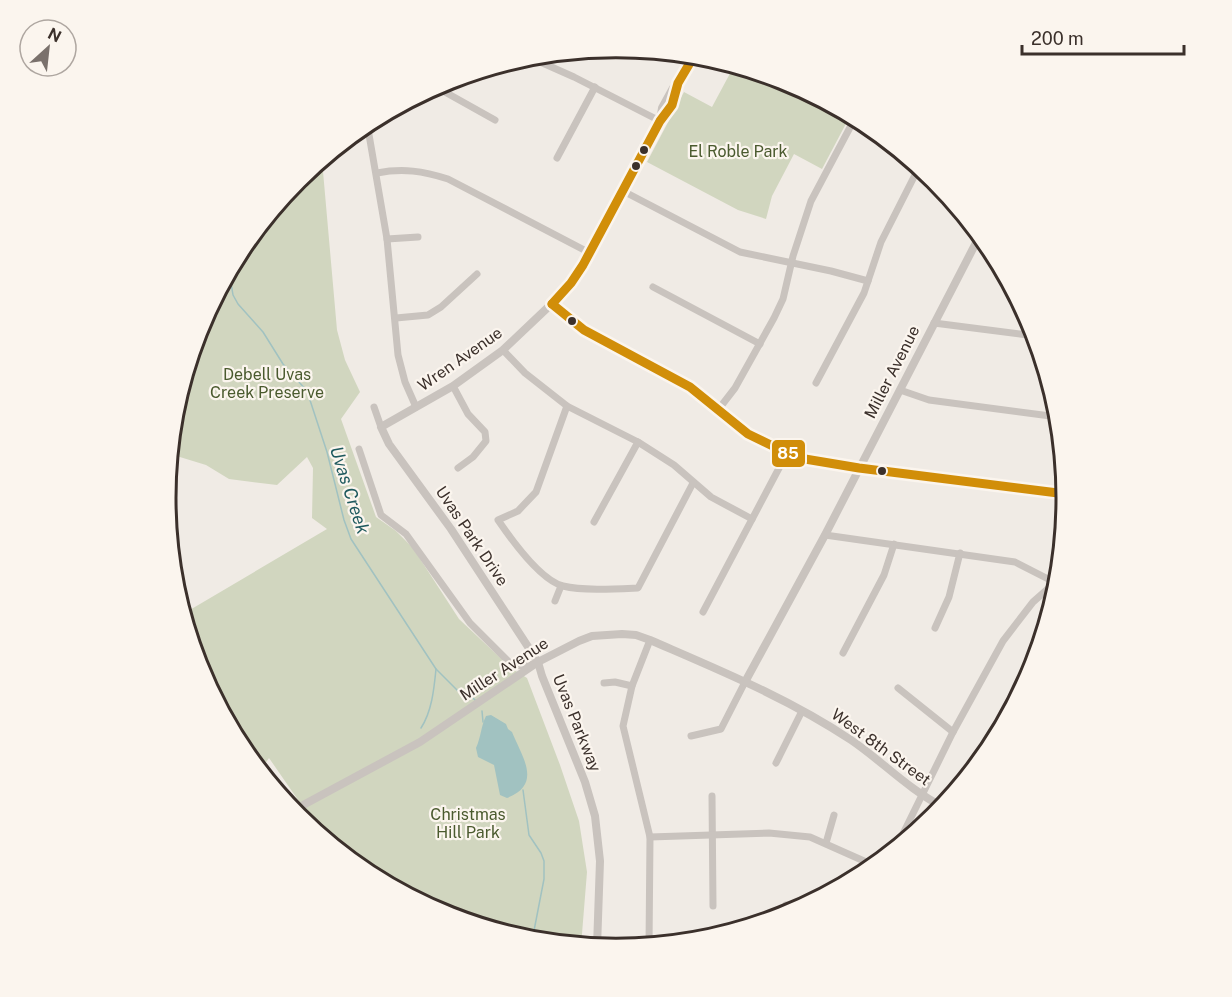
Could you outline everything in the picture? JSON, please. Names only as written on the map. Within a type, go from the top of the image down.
[{"type":"street","points":[[545,64],[660,121]]},
{"type":"street","name":"Wren Avenue","points":[[381,427],[453,386],[503,350],[571,283],[590,253],[660,121],[678,93],[677,87],[689,65]]},
{"type":"street","points":[[557,158],[595,87]]},
{"type":"street","points":[[446,93],[495,120]]},
{"type":"street","points":[[718,410],[732,393],[783,299],[791,263],[811,201],[850,127]]},
{"type":"street","points":[[369,135],[387,239],[398,355],[405,382],[416,407]]},
{"type":"street","points":[[377,172],[407,170],[425,172],[448,179],[590,253]]},
{"type":"street","points":[[816,383],[864,293],[881,242],[915,176]]},
{"type":"street","points":[[622,191],[740,252],[868,281]]},
{"type":"street","points":[[387,239],[417,237]]},
{"type":"street","name":"Miller Avenue","points":[[745,682],[825,535],[975,245]]},
{"type":"street","points":[[396,318],[428,315],[441,307],[477,274]]},
{"type":"street","points":[[653,287],[760,344]]},
{"type":"street","points":[[552,304],[584,330],[690,387],[748,434],[787,453],[805,459],[859,468],[1056,493]]},
{"type":"street","points":[[934,323],[1025,335]]},
{"type":"street","points":[[503,350],[525,373],[567,406],[638,442],[674,465],[711,497],[752,519]]},
{"type":"street","points":[[453,386],[468,414],[485,432],[486,441],[473,457],[458,468]]},
{"type":"street","points":[[900,390],[929,400],[1048,416]]},
{"type":"street","points":[[567,406],[536,492],[518,511],[498,520],[516,548],[539,570],[561,586],[638,588],[693,483]]},
{"type":"street","points":[[374,407],[381,427]]},
{"type":"street","name":"Uvas Park Drive","points":[[381,427],[389,444],[451,529],[538,662]]},
{"type":"street","points":[[594,522],[638,442]]},
{"type":"street","name":"Uvas Parkway","points":[[359,449],[381,515],[406,534],[470,623],[512,665],[523,666],[538,662],[585,782],[595,816],[600,861],[597,938]]},
{"type":"street","points":[[703,612],[787,453]]},
{"type":"street","points":[[825,535],[1015,562],[1049,578]]},
{"type":"street","points":[[843,653],[884,575],[894,544]]},
{"type":"street","points":[[935,628],[949,597],[960,553]]},
{"type":"street","points":[[555,601],[561,586]]},
{"type":"street","points":[[907,828],[953,732],[1003,641],[1033,602],[1046,591]]},
{"type":"street","name":"Miller Avenue","points":[[301,806],[420,742],[538,662],[592,636],[622,633],[636,635],[745,682],[802,711]]},
{"type":"street","points":[[650,640],[632,687],[623,726],[650,837],[650,937]]},
{"type":"street","points":[[604,683],[615,682],[632,687]]},
{"type":"street","points":[[691,735],[720,729],[745,682]]},
{"type":"street","points":[[898,688],[953,732]]},
{"type":"street","points":[[776,763],[802,711]]},
{"type":"street","name":"West 8th Street","points":[[802,711],[852,741],[923,797],[934,803]]},
{"type":"street","points":[[712,796],[713,906]]},
{"type":"street","points":[[826,843],[834,815]]},
{"type":"street","points":[[650,837],[769,833],[810,837],[863,862]]},
{"type":"green space","name":"El Roble Park","points":[[730,73],[784,92],[846,124],[822,169],[794,154],[772,196],[766,219],[738,210],[647,162],[684,92],[712,107]]},
{"type":"green space","points":[[323,171],[337,330],[345,360],[360,392],[341,419],[376,517],[396,531],[413,548],[459,619],[511,668],[527,678],[579,821],[587,872],[582,937],[502,924],[448,905],[396,880],[348,848],[326,829],[305,810],[269,758],[265,764],[250,743],[221,693],[199,640],[190,610],[327,529],[312,518],[313,468],[307,457],[277,485],[229,479],[206,465],[178,457],[184,413],[209,330],[235,278],[250,254],[285,208]]},
{"type":"water","points":[[491,715],[506,724],[512,732],[527,769],[524,785],[518,792],[507,798],[500,795],[494,765],[478,757],[476,748],[486,716]]},
{"type":"waterway","name":"Uvas Creek","points":[[231,285],[238,304],[263,332],[283,364],[307,391],[351,539],[436,669],[461,694],[476,701]]},
{"type":"waterway","points":[[421,728],[430,707],[436,669]]},
{"type":"waterway","name":"Uvas Creek","points":[[482,711],[483,722]]},
{"type":"waterway","name":"Uvas Creek","points":[[523,790],[529,835],[544,861],[544,879],[534,931]]},
{"type":"transit line","name":"85","points":[[552,304],[571,283],[583,265],[660,121],[672,105],[678,83],[689,65]]},
{"type":"transit line","name":"85","points":[[552,304],[584,330],[690,387],[748,434],[787,453],[805,459],[859,468],[1056,493]]},
{"type":"park label","name":"Debell Uvas Creek Preserve","points":[[267,383]]},
{"type":"park label","name":"Christmas Hill Park","points":[[468,823]]}]
